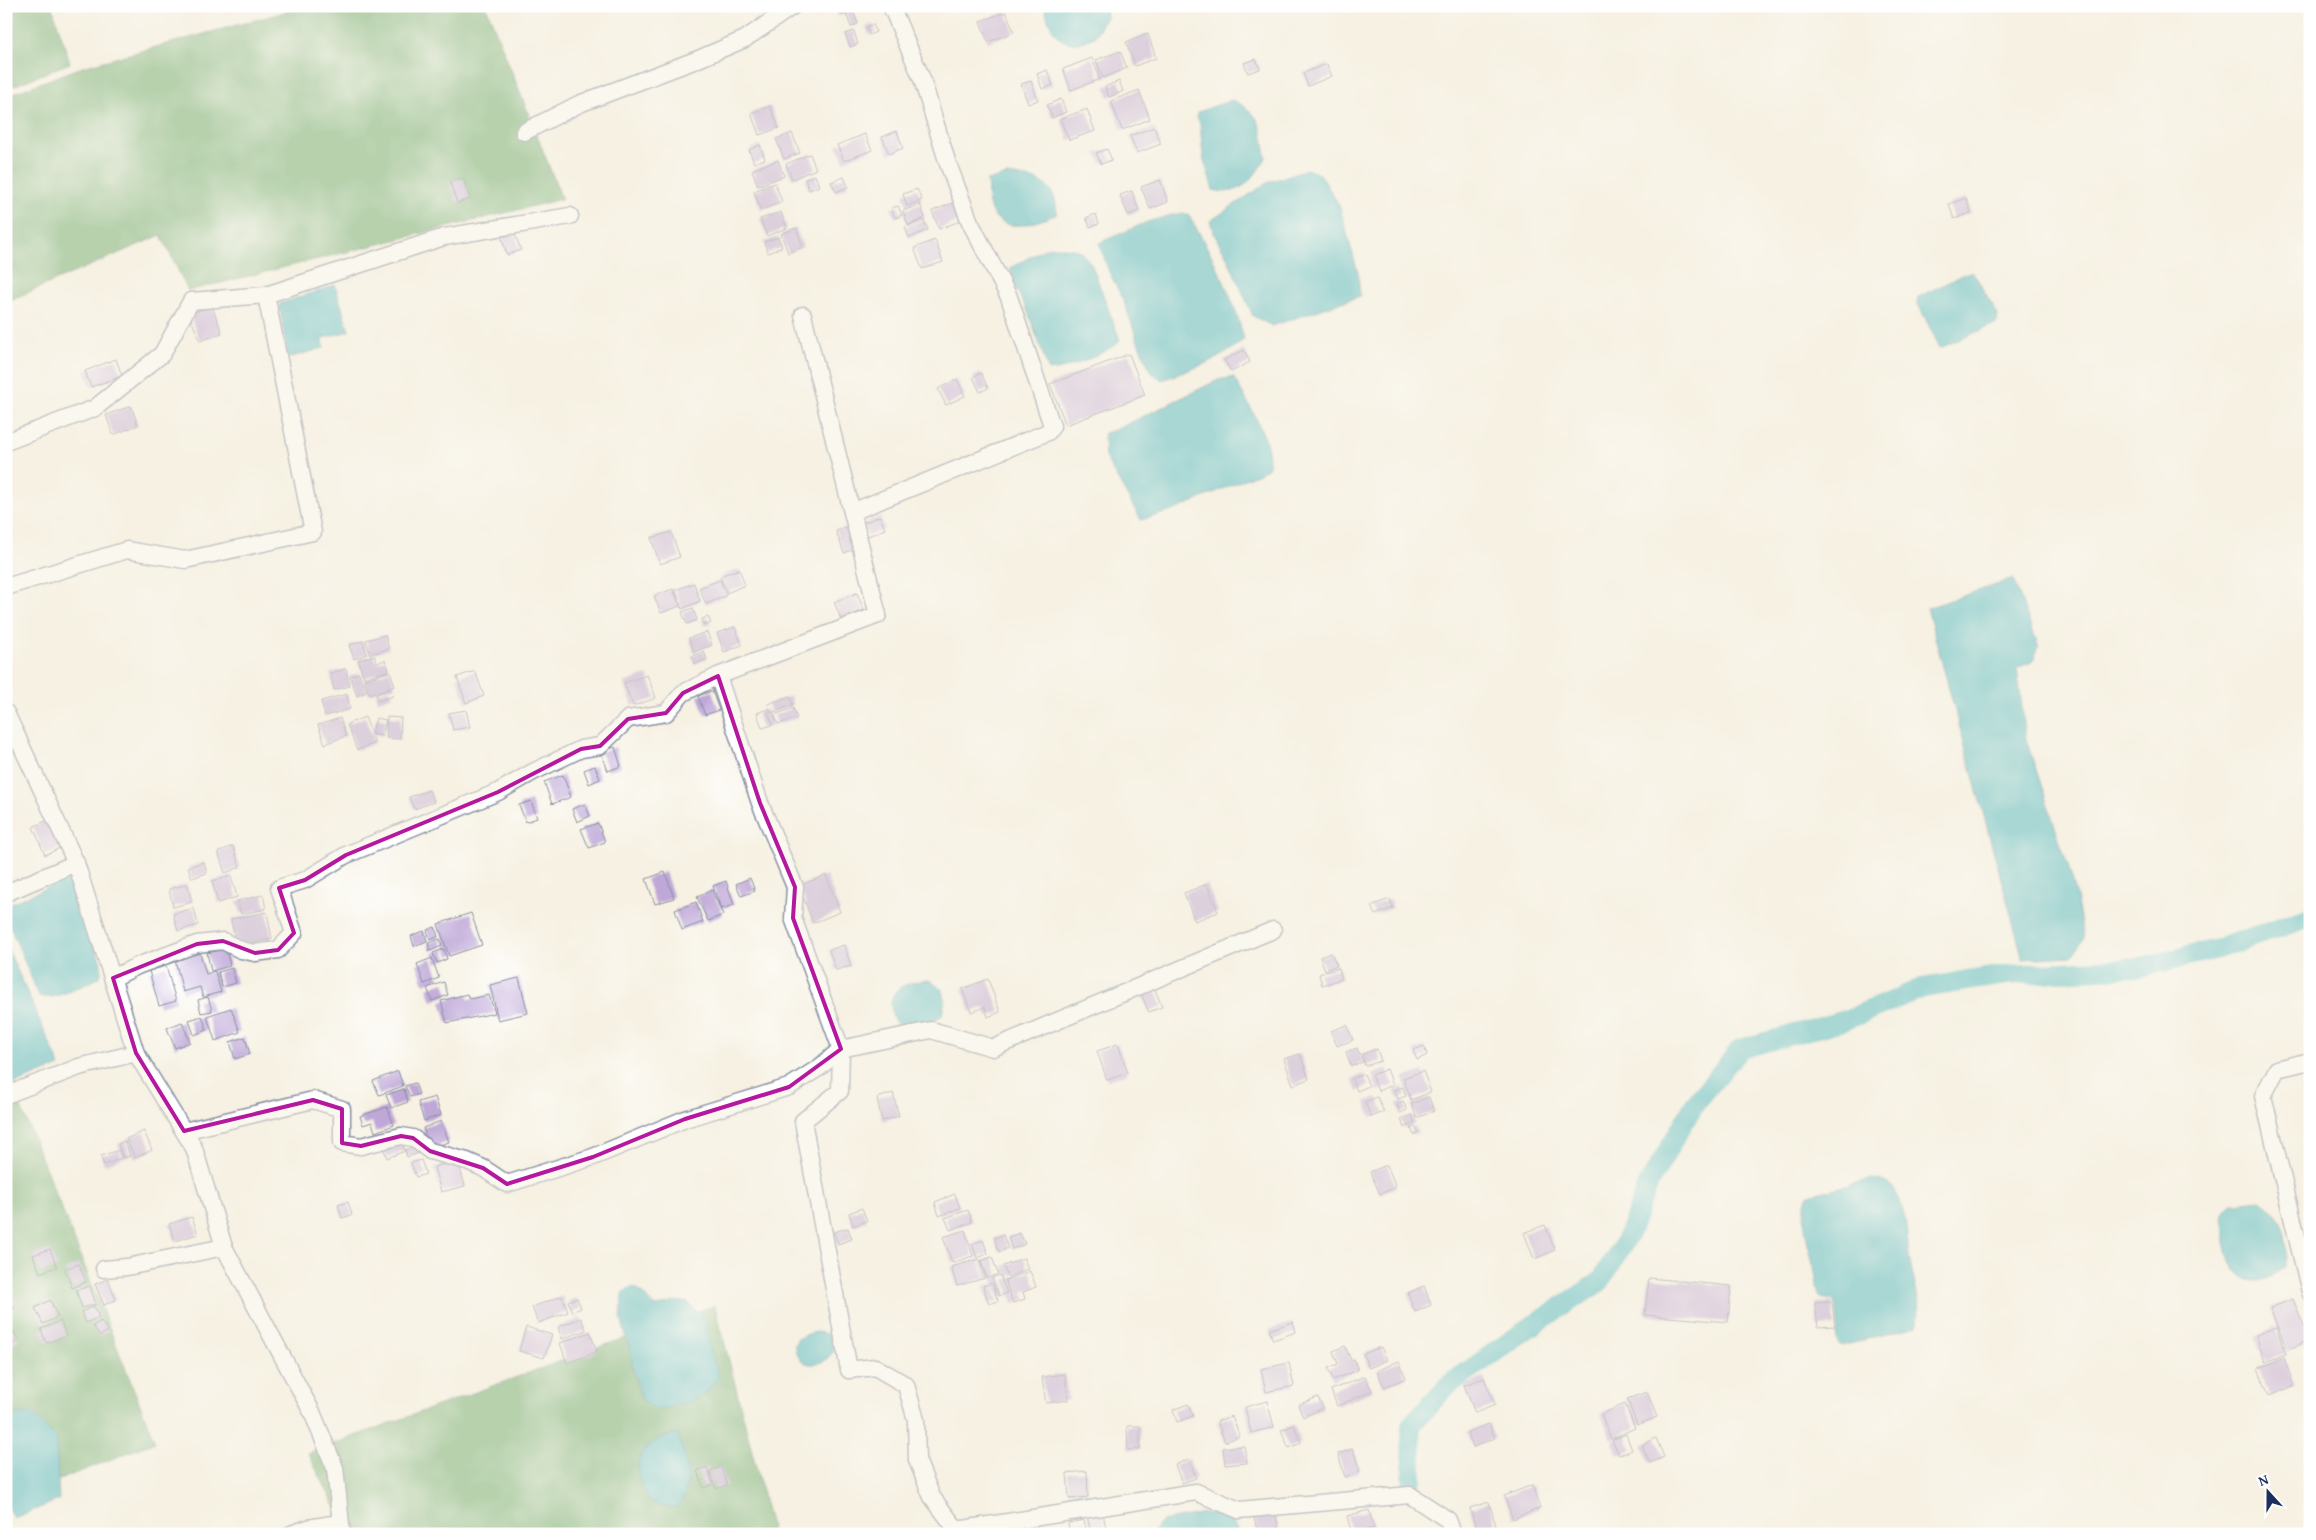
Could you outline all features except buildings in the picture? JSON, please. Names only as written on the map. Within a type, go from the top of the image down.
[{"type":"street","points":[[524,132],[579,104],[746,39],[793,6]]},
{"type":"street","points":[[852,512],[1048,432],[1052,426],[1009,297],[970,222],[947,161],[922,79],[890,6]]},
{"type":"street","points":[[6,442],[96,408],[162,354],[190,302],[266,295],[444,237],[570,216]]},
{"type":"street","points":[[6,587],[127,550],[185,560],[313,532],[266,295]]},
{"type":"street","points":[[113,978],[136,966],[197,944],[222,941],[241,950],[255,953],[278,950],[294,933],[279,888],[305,880],[346,855],[498,792],[532,772],[581,749],[600,746],[628,719],[666,713],[683,693],[718,676],[878,615],[803,315]]},
{"type":"street","points":[[718,676],[760,803],[795,887],[793,918],[841,1049],[840,1091],[802,1121],[849,1370],[876,1367],[906,1385],[916,1420],[917,1460],[932,1497],[957,1530],[1196,1492],[1239,1510],[1410,1495],[1448,1520],[1453,1534]]},
{"type":"street","points":[[6,713],[76,863],[136,1053],[194,1148],[224,1247],[312,1412],[335,1468],[341,1528],[308,1528],[291,1534]]},
{"type":"street","points":[[6,894],[76,863]]},
{"type":"street","points":[[184,1131],[313,1100],[342,1109],[342,1143],[360,1146],[401,1136],[413,1138],[430,1151],[467,1161],[483,1168],[507,1184],[593,1157],[685,1119],[790,1087],[820,1067],[841,1049],[931,1030],[993,1048],[1273,930]]},
{"type":"street","points":[[6,1095],[79,1067],[136,1053]]},
{"type":"street","points":[[2310,1061],[2277,1069],[2264,1096],[2310,1292]]},
{"type":"street","points":[[104,1269],[127,1267],[224,1247]]},
{"type":"highlighted area","points":[[718,676],[760,803],[795,887],[793,918],[841,1049],[789,1087],[685,1119],[593,1157],[507,1184],[483,1168],[430,1151],[413,1138],[401,1136],[361,1146],[342,1143],[342,1109],[313,1100],[184,1131],[136,1053],[113,978],[197,944],[223,941],[255,953],[278,950],[294,933],[279,888],[305,880],[346,855],[498,792],[581,749],[600,746],[628,719],[666,713],[683,693]]},
{"type":"green space","points":[[6,6],[52,6],[70,63],[6,89]]},
{"type":"green space","points":[[307,6],[486,6],[562,199],[188,291],[161,235],[6,302],[6,96],[82,67]]},
{"type":"green space","points":[[6,1102],[21,1107],[155,1442],[6,1501]]},
{"type":"green space","points":[[715,1305],[773,1534],[349,1534],[308,1453]]},
{"type":"water","points":[[1045,6],[1105,6],[1106,17],[1095,37],[1081,42],[1069,43],[1058,36],[1050,25]]},
{"type":"water","points":[[1232,100],[1242,105],[1255,116],[1261,130],[1266,158],[1245,185],[1238,189],[1222,192],[1213,190],[1203,157],[1200,123],[1197,117],[1198,112]]},
{"type":"water","points":[[1306,169],[1320,174],[1339,205],[1358,273],[1360,296],[1272,326],[1253,316],[1227,257],[1214,234],[1210,221],[1267,183]]},
{"type":"water","points":[[1007,175],[1035,180],[1048,187],[1056,202],[1057,214],[1022,225],[1005,224],[998,219],[989,205],[987,181]]},
{"type":"water","points":[[1175,214],[1188,214],[1205,244],[1228,291],[1244,339],[1216,359],[1162,380],[1151,372],[1099,243],[1147,222]]},
{"type":"water","points":[[1058,247],[1079,250],[1091,263],[1119,337],[1119,342],[1086,361],[1049,371],[1028,312],[1015,286],[1010,268],[1046,248]]},
{"type":"water","points":[[1969,272],[1973,272],[1998,315],[1997,323],[1940,348],[1917,302],[1918,297]]},
{"type":"water","points":[[335,285],[349,331],[323,338],[324,348],[288,358],[279,304]]},
{"type":"water","points":[[1234,377],[1263,435],[1269,459],[1268,469],[1175,510],[1141,520],[1105,457],[1104,433],[1115,430],[1218,380]]},
{"type":"water","points":[[2013,579],[2039,647],[2032,662],[2017,668],[2026,739],[2073,881],[2084,938],[2072,956],[2023,959],[1927,608]]},
{"type":"water","points":[[63,881],[72,883],[76,892],[101,963],[101,974],[97,979],[60,995],[52,997],[39,996],[6,917],[6,908],[11,903]]},
{"type":"water","points":[[6,945],[60,1066],[6,1087]]},
{"type":"water","points":[[929,980],[942,989],[945,1000],[942,1015],[919,1028],[903,1028],[897,1024],[893,1017],[892,998],[899,988],[907,984]]},
{"type":"water","points":[[1872,1179],[1890,1185],[1899,1198],[1906,1224],[1919,1318],[1917,1326],[1841,1346],[1836,1340],[1838,1320],[1833,1300],[1820,1298],[1804,1221],[1804,1211],[1809,1195]]},
{"type":"water","points":[[2261,1200],[2275,1213],[2284,1230],[2287,1248],[2286,1258],[2284,1268],[2269,1278],[2260,1281],[2248,1280],[2239,1275],[2228,1257],[2225,1246],[2223,1213],[2232,1203]]},
{"type":"water","points":[[631,1287],[637,1288],[655,1307],[678,1301],[689,1303],[706,1322],[712,1356],[719,1376],[705,1394],[691,1401],[656,1410],[642,1400],[621,1319],[623,1293]]},
{"type":"water","points":[[817,1332],[827,1334],[832,1340],[834,1351],[825,1361],[815,1364],[805,1363],[799,1358],[795,1350],[796,1343],[802,1336]]},
{"type":"water","points":[[32,1414],[56,1437],[59,1500],[14,1518],[6,1506],[6,1416]]},
{"type":"water","points":[[678,1434],[688,1472],[688,1482],[682,1500],[676,1508],[659,1505],[650,1500],[641,1485],[638,1466],[643,1452],[648,1446],[662,1438]]},
{"type":"water","points":[[1204,1513],[1226,1516],[1233,1522],[1239,1534],[1151,1534],[1162,1521]]},
{"type":"waterway","points":[[1412,1479],[1411,1425],[1447,1386],[1533,1325],[1600,1282],[1628,1236],[1649,1183],[1694,1105],[1740,1049],[1846,1020],[1922,988],[2005,975],[2137,968],[2217,949],[2310,917]]}]
